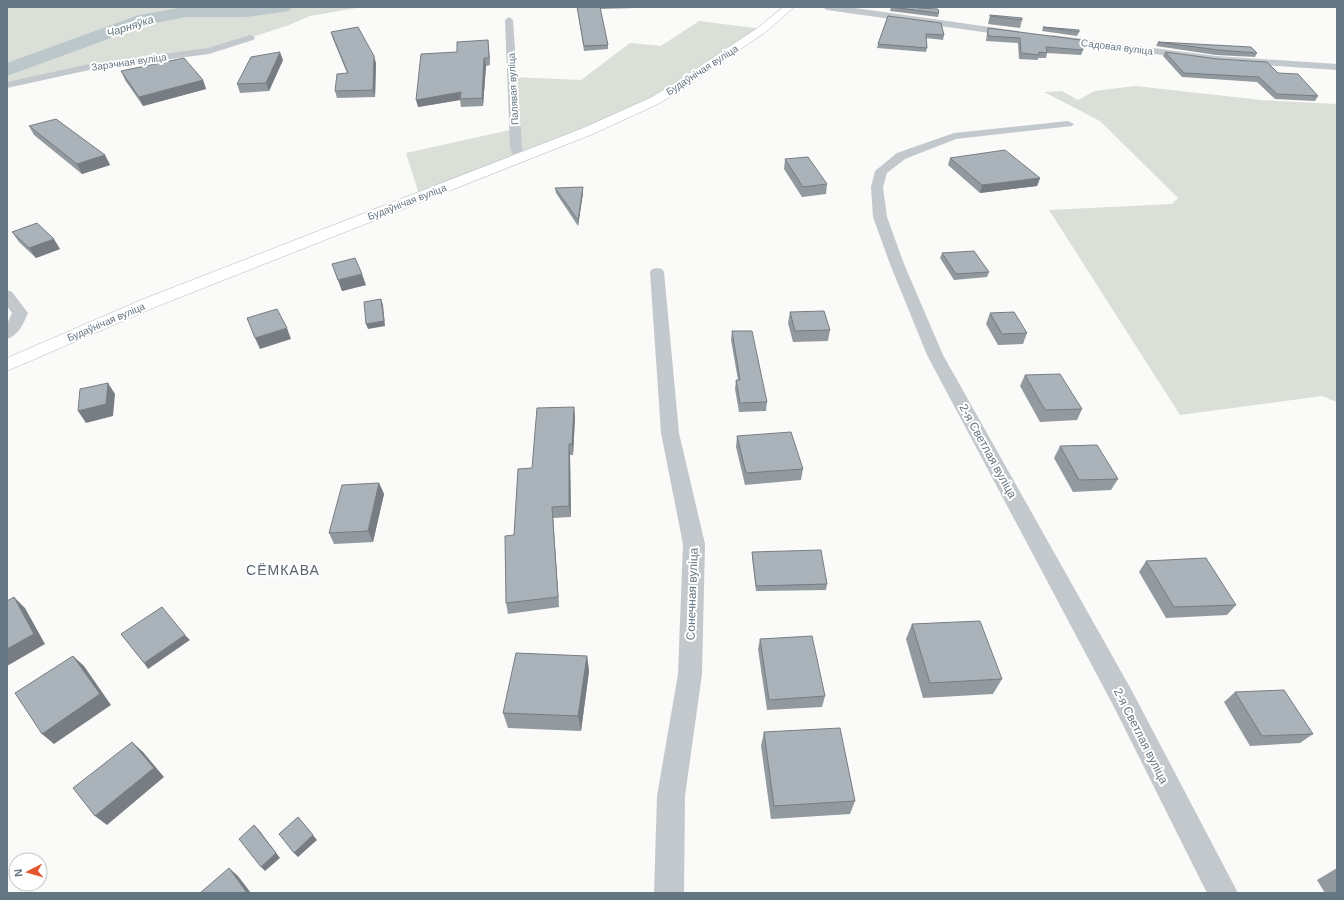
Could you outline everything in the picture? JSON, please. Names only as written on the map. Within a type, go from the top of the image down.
[{"type":"main road","name":"Будаўнічая вуліца","points":[[7,365],[75,334],[147,304],[588,131],[654,101],[691,79],[751,37],[789,7]]},
{"type":"street","points":[[827,7],[1025,35]]},
{"type":"street","name":"Палявая вуліца","points":[[508,20],[518,158]]},
{"type":"street","name":"Садовая вуліца","points":[[1040,37],[1216,59],[1337,67]]},
{"type":"street","name":"Зарэчная вуліца","points":[[7,85],[94,66],[209,51],[250,38]]},
{"type":"street","name":"2-я Светлая вуліца","points":[[1068,124],[954,136],[901,156],[881,171],[877,187],[880,218],[897,264],[935,355],[1123,700],[1223,893]]},
{"type":"street","name":"Сонечная вуліца","points":[[657,272],[670,433],[694,544],[690,674],[671,796],[670,893]]},
{"type":"street","points":[[7,295],[20,313],[16,323],[7,334]]},
{"type":"shaded area","points":[[7,7],[362,7],[310,16],[289,25],[209,51],[94,66],[7,85]]},
{"type":"shaded area","points":[[699,21],[763,29],[654,101],[420,197],[406,153],[515,129],[512,77],[581,80],[630,43],[661,46]]},
{"type":"shaded area","points":[[1135,86],[1261,100],[1337,104],[1337,402],[1322,396],[1180,415],[1049,210],[1172,204],[1178,198],[1100,121],[1044,92],[1062,91],[1078,100],[1095,91]]},
{"type":"building","points":[[577,7],[600,7],[608,45],[584,46]]},
{"type":"building","points":[[891,7],[938,9],[939,13]]},
{"type":"building","points":[[888,16],[941,23],[944,35],[926,34],[927,48],[878,44]]},
{"type":"building","points":[[990,16],[1022,18],[1022,20]]},
{"type":"building","points":[[358,27],[374,56],[373,90],[335,91],[337,74],[348,73],[331,32]]},
{"type":"building","points":[[1043,27],[1079,30],[1079,32]]},
{"type":"building","points":[[988,28],[1081,40],[1083,50],[1046,47],[1047,53],[1039,52],[1039,55],[1021,53],[1020,38],[988,36]]},
{"type":"building","points":[[488,40],[489,58],[484,58],[482,98],[460,99],[461,92],[416,100],[421,54],[457,52],[457,42]]},
{"type":"building","points":[[1158,42],[1251,47],[1257,53],[1218,50]]},
{"type":"building","points":[[280,52],[266,83],[237,84],[251,57]]},
{"type":"building","points":[[1165,52],[1218,59],[1267,62],[1278,73],[1298,74],[1318,96],[1277,94],[1259,77],[1184,73]]},
{"type":"building","points":[[184,58],[203,80],[139,97],[121,71]]},
{"type":"building","points":[[56,119],[105,155],[77,164],[29,126]]},
{"type":"building","points":[[1005,150],[1040,178],[982,185],[950,158]]},
{"type":"building","points":[[808,157],[827,184],[803,187],[785,159]]},
{"type":"building","points":[[583,187],[578,220],[555,188]]},
{"type":"building","points":[[37,223],[54,239],[29,248],[12,232]]},
{"type":"building","points":[[974,251],[989,272],[956,274],[942,253]]},
{"type":"building","points":[[355,258],[362,274],[338,280],[332,264]]},
{"type":"building","points":[[381,299],[384,321],[366,324],[364,302]]},
{"type":"building","points":[[277,309],[287,328],[255,338],[247,318]]},
{"type":"building","points":[[824,311],[830,330],[795,331],[790,312]]},
{"type":"building","points":[[1014,312],[1027,333],[1002,334],[990,313]]},
{"type":"building","points":[[732,331],[752,331],[767,402],[740,403],[736,380],[740,380]]},
{"type":"building","points":[[1060,374],[1082,409],[1045,410],[1025,375]]},
{"type":"building","points":[[108,383],[106,404],[78,411],[80,389]]},
{"type":"building","points":[[574,407],[572,444],[569,444],[569,506],[552,507],[558,597],[506,603],[505,536],[514,535],[518,469],[532,468],[537,408]]},
{"type":"building","points":[[791,432],[803,469],[746,473],[737,436]]},
{"type":"building","points":[[1097,445],[1118,479],[1079,480],[1060,446]]},
{"type":"building","points":[[379,483],[368,531],[329,533],[342,485]]},
{"type":"building","points":[[821,550],[827,584],[756,586],[752,552]]},
{"type":"building","points":[[1206,558],[1236,605],[1174,607],[1146,561]]},
{"type":"building","points":[[14,597],[34,634],[7,649],[7,601]]},
{"type":"building","points":[[162,607],[185,635],[144,663],[121,634]]},
{"type":"building","points":[[980,621],[1002,679],[930,683],[912,624]]},
{"type":"building","points":[[812,636],[825,696],[769,700],[760,639]]},
{"type":"building","points":[[516,653],[587,656],[578,716],[503,713]]},
{"type":"building","points":[[73,656],[100,694],[42,734],[15,693]]},
{"type":"building","points":[[1284,690],[1313,734],[1262,736],[1235,692]]},
{"type":"building","points":[[840,728],[855,801],[774,806],[764,732]]},
{"type":"building","points":[[132,742],[154,768],[95,816],[73,788]]},
{"type":"building","points":[[298,817],[313,835],[294,853],[279,834]]},
{"type":"building","points":[[254,825],[276,853],[261,867],[239,839]]},
{"type":"building","points":[[229,868],[247,893],[200,893]]},
{"type":"waterway","name":"Чарняўка","points":[[7,70],[145,19],[187,12],[246,12],[283,7]]},
{"type":"district","name":"СЁМКАВА","points":[[283,570]]}]
